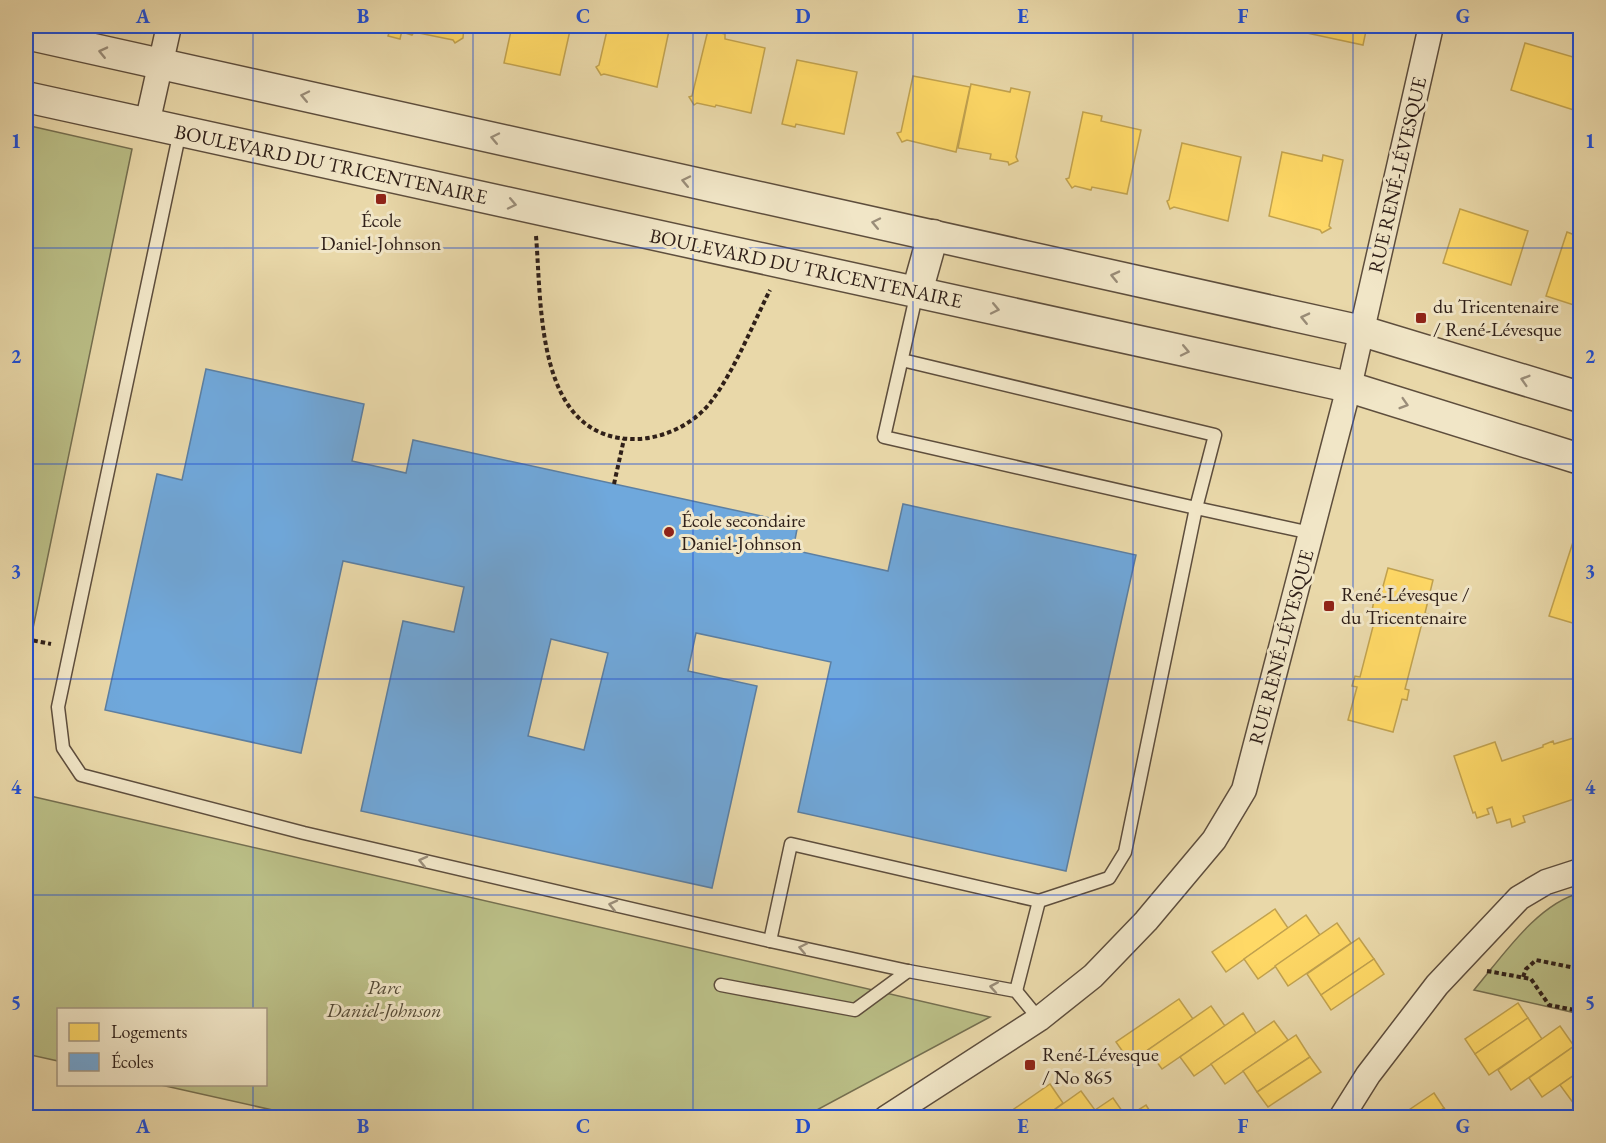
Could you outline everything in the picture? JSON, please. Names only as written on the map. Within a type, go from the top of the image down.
[{"type":"street","points":[[147,124],[169,26]]},
{"type":"street","name":"RUE RENÉ-LÉVESQUE","points":[[886,1118],[1039,1019],[1093,976],[1146,921],[1214,840],[1244,790],[1362,331],[1431,26]]},
{"type":"street","points":[[26,34],[1362,331],[1581,397]]},
{"type":"street","name":"BOULEVARD DU TRICENTENAIRE","points":[[26,97],[1348,387],[1581,459]]},
{"type":"street","points":[[917,292],[933,235]]},
{"type":"street","points":[[1341,1118],[1368,1075],[1437,986],[1519,898],[1546,882],[1581,871]]},
{"type":"lane","points":[[180,131],[58,707],[63,748],[81,775],[304,833],[770,941],[908,971],[1016,991],[1039,1019]]},
{"type":"lane","points":[[917,292],[884,437],[1311,533]]},
{"type":"lane","points":[[770,941],[791,844],[1039,901],[1109,878],[1125,852],[1196,508],[1215,435],[902,360]]},
{"type":"lane","points":[[1016,991],[1039,901]]},
{"type":"lane","points":[[721,986],[855,1010],[908,971]]},
{"type":"path","points":[[534,209],[546,352],[556,383],[579,420],[590,429],[624,439],[664,435],[683,426],[713,400],[783,263]]},
{"type":"path","points":[[614,484],[624,439]]},
{"type":"path","points":[[26,639],[70,648]]},
{"type":"path","points":[[1523,977],[1526,969],[1536,960],[1581,969]]},
{"type":"path","points":[[1456,965],[1531,979],[1549,1005],[1581,1011]]},
{"type":"green space","points":[[26,125],[132,149],[26,662]]},
{"type":"green space","name":"Parc Daniel-Johnson","points":[[26,795],[990,1017],[802,1118],[308,1118],[165,1086],[267,1086],[267,1008],[57,1008],[57,1061],[26,1054]]},
{"type":"green space","points":[[1580,893],[1580,1014],[1474,990],[1521,933],[1535,920],[1564,899]]},
{"type":"building: Logements","points":[[355,26],[403,26],[400,39],[388,36],[389,33]]},
{"type":"building: Logements","points":[[403,26],[464,26],[463,38],[455,43],[453,40],[414,32],[412,35],[402,32]]},
{"type":"building: Logements","points":[[512,26],[571,26],[560,75],[504,63]]},
{"type":"building: Logements","points":[[608,26],[670,26],[657,87],[601,75],[596,67],[599,65]]},
{"type":"building: Logements","points":[[1303,26],[1367,26],[1363,45],[1302,32]]},
{"type":"building: Logements","points":[[708,30],[725,34],[725,39],[765,48],[751,113],[716,105],[715,107],[697,103],[694,105],[689,97],[692,96]]},
{"type":"building: Logements","points":[[1525,43],[1580,59],[1580,112],[1511,90]]},
{"type":"building: Logements","points":[[797,60],[857,72],[844,134],[796,124],[795,127],[782,124]]},
{"type":"building: Logements","points":[[913,76],[970,87],[956,152],[907,140],[902,142],[897,133],[901,132]]},
{"type":"building: Logements","points":[[971,84],[1010,92],[1011,88],[1030,92],[1016,157],[1018,161],[1009,165],[1008,162],[990,159],[991,154],[958,148]]},
{"type":"building: Logements","points":[[1083,112],[1102,116],[1101,121],[1141,130],[1127,194],[1092,187],[1091,190],[1075,186],[1072,188],[1066,179],[1069,178]]},
{"type":"building: Logements","points":[[1182,143],[1241,157],[1228,221],[1174,207],[1170,209],[1167,201]]},
{"type":"building: Logements","points":[[1282,152],[1322,161],[1323,155],[1343,160],[1329,226],[1331,228],[1322,233],[1320,230],[1269,216]]},
{"type":"building: Logements","points":[[1460,209],[1528,231],[1511,285],[1443,263]]},
{"type":"building: Logements","points":[[1567,232],[1580,237],[1580,307],[1546,296]]},
{"type":"building: Logements","points":[[1574,539],[1580,541],[1580,629],[1575,627],[1576,624],[1549,616]]},
{"type":"building: Logements","points":[[1388,568],[1433,580],[1425,613],[1430,615],[1427,625],[1422,623],[1405,689],[1409,690],[1407,700],[1402,699],[1393,732],[1348,720],[1357,687],[1352,686],[1355,676],[1360,677],[1377,611],[1372,611],[1374,600],[1379,601]]},
{"type":"building: Logements","points":[[1580,736],[1580,797],[1523,816],[1525,822],[1512,827],[1510,819],[1497,823],[1492,807],[1487,809],[1489,814],[1477,818],[1475,812],[1473,813],[1454,756],[1495,742],[1502,761],[1543,747],[1553,741],[1554,744]]},
{"type":"building: Logements","points":[[1275,909],[1288,928],[1226,972],[1212,952]]},
{"type":"building: Logements","points":[[1306,915],[1320,935],[1258,979],[1244,959]]},
{"type":"building: Logements","points":[[1337,923],[1351,943],[1288,986],[1275,966]]},
{"type":"building: Logements","points":[[1359,938],[1374,959],[1321,995],[1307,974]]},
{"type":"building: Logements","points":[[1374,959],[1384,974],[1331,1010],[1321,995]]},
{"type":"building: Logements","points":[[1179,999],[1193,1019],[1130,1062],[1116,1042]]},
{"type":"building: Logements","points":[[1518,1003],[1528,1018],[1475,1054],[1465,1039]]},
{"type":"building: Logements","points":[[1211,1006],[1225,1026],[1162,1069],[1148,1050]]},
{"type":"building: Logements","points":[[1243,1013],[1256,1033],[1194,1076],[1180,1057]]},
{"type":"building: Logements","points":[[1528,1018],[1542,1039],[1489,1075],[1475,1054]]},
{"type":"building: Logements","points":[[1274,1021],[1288,1040],[1225,1084],[1211,1064]]},
{"type":"building: Logements","points":[[1560,1026],[1574,1046],[1511,1090],[1498,1070]]},
{"type":"building: Logements","points":[[1296,1035],[1310,1057],[1257,1092],[1243,1071]]},
{"type":"building: Logements","points":[[1580,1042],[1580,1071],[1542,1097],[1529,1078]]},
{"type":"building: Logements","points":[[1310,1057],[1321,1072],[1268,1107],[1257,1092]]},
{"type":"building: Logements","points":[[1580,1071],[1580,1100],[1574,1104],[1560,1085]]},
{"type":"building: Logements","points":[[1050,1084],[1063,1103],[1043,1118],[1001,1118]]},
{"type":"building: Logements","points":[[1081,1091],[1095,1110],[1085,1118],[1043,1118]]},
{"type":"building: Logements","points":[[1434,1093],[1444,1108],[1430,1118],[1397,1118]]},
{"type":"building: Logements","points":[[1113,1098],[1127,1118],[1085,1118],[1095,1110]]},
{"type":"building: Logements","points":[[1146,1105],[1154,1118],[1127,1118],[1127,1117]]},
{"type":"building: Logements","points":[[1444,1108],[1451,1118],[1430,1118]]},
{"type":"building: Logements","points":[[1177,1111],[1182,1118],[1168,1118]]},
{"type":"building: Écoles","points":[[206,369],[364,404],[352,461],[406,473],[413,440],[798,524],[793,550],[888,571],[903,504],[1136,555],[1066,871],[798,812],[831,662],[696,633],[688,671],[757,686],[712,888],[361,811],[403,621],[454,632],[464,587],[343,561],[301,753],[105,710],[157,474],[182,480]],"holes":[[[551,639],[608,653],[584,750],[528,736]]]},
{"type":"place","name":"École Daniel-Johnson","points":[[381,199]]},
{"type":"place","name":"du Tricentenaire / René-Lévesque","points":[[1421,318]]},
{"type":"place","name":"École secondaire Daniel-Johnson","points":[[669,532]]},
{"type":"place","name":"René-Lévesque / du Tricentenaire","points":[[1329,606]]},
{"type":"place","name":"René-Lévesque / No 865","points":[[1030,1065]]}]
